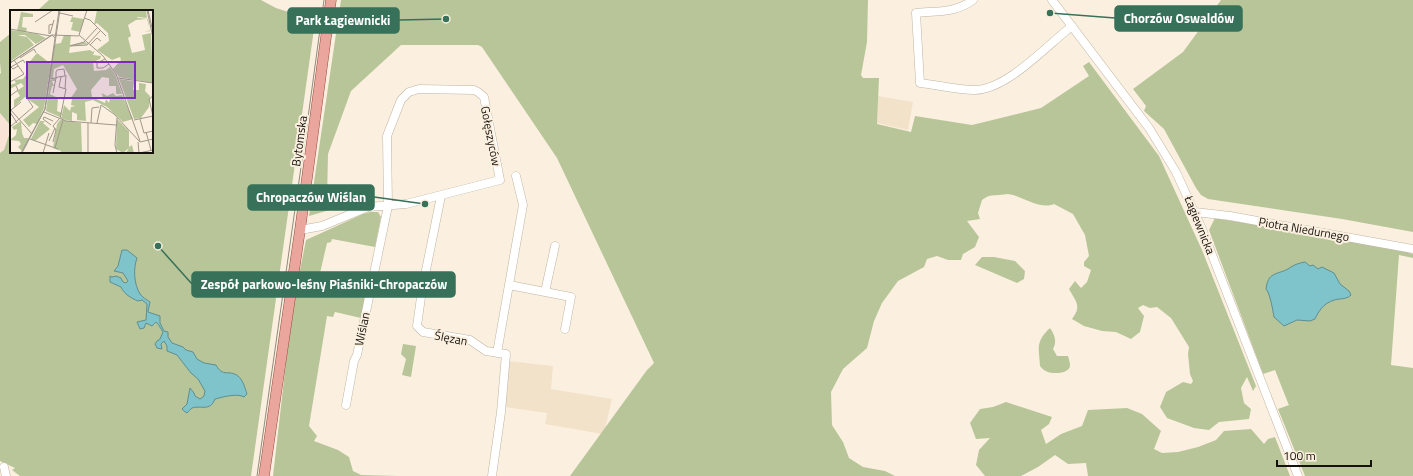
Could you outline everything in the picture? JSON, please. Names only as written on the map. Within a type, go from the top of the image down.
[{"type":"main road","name":"Bytomska","points":[[264,476],[300,230],[331,0]]},
{"type":"street","points":[[973,0],[966,6],[957,9],[916,13],[920,83],[975,90],[986,89],[1014,75],[1072,26]]},
{"type":"street","name":"Łagiewnicka","points":[[1052,0],[1160,144],[1178,176],[1195,212],[1298,476]]},
{"type":"street","name":"Gołęszyców","points":[[388,206],[387,136],[404,95],[414,90],[474,90],[481,94],[485,100],[500,180],[441,196]]},
{"type":"street","points":[[492,476],[501,412],[506,354],[497,353],[523,205],[516,176]]},
{"type":"street","points":[[300,230],[322,226],[368,207],[406,204],[441,196]]},
{"type":"street","name":"Ślęzan","points":[[441,196],[422,290],[417,326],[423,332],[470,340],[486,351],[497,353]]},
{"type":"street","name":"Wiślan","points":[[346,405],[354,361],[357,355],[388,206]]},
{"type":"street","name":"Piotra Niedurnego","points":[[1195,212],[1230,216],[1413,249]]},
{"type":"street","points":[[546,292],[555,246]]},
{"type":"street","points":[[509,285],[571,297],[565,329]]},
{"type":"street","points":[[4,467],[6,476]]},
{"type":"shaded area","points":[[878,96],[913,102],[908,130],[877,123]]},
{"type":"shaded area","points":[[0,113],[10,125],[10,130],[4,151],[0,153]]},
{"type":"shaded area","points":[[509,361],[553,366],[551,389],[612,399],[605,429],[602,434],[545,424],[547,413],[505,407]]},
{"type":"green space","points":[[49,0],[261,0],[276,8],[313,20],[315,22],[251,476],[20,476],[12,470],[15,468],[0,461],[0,153],[4,150],[10,132],[10,153],[153,153],[153,10],[38,10]]},
{"type":"green space","points":[[341,0],[868,0],[867,42],[861,75],[863,78],[879,78],[877,124],[911,132],[915,116],[972,125],[1041,108],[1089,76],[1083,66],[1089,62],[1159,156],[1202,250],[1256,386],[1253,391],[1247,377],[1241,388],[1244,403],[1251,409],[1249,419],[1219,422],[1209,430],[1194,428],[1167,418],[1160,407],[1166,392],[1183,382],[1191,384],[1193,381],[1190,374],[1188,354],[1189,347],[1171,318],[1157,307],[1150,308],[1143,305],[1138,308],[1144,316],[1140,332],[1131,339],[1116,332],[1102,331],[1084,326],[1072,319],[1077,311],[1077,304],[1069,289],[1075,281],[1081,288],[1087,282],[1091,270],[1084,266],[1084,262],[1089,256],[1085,235],[1073,214],[1054,204],[1037,204],[1014,195],[1007,194],[990,196],[982,200],[978,213],[980,219],[967,221],[979,237],[975,247],[963,254],[961,260],[948,260],[937,256],[927,259],[924,267],[898,281],[882,303],[874,321],[867,348],[843,369],[831,392],[832,425],[843,442],[849,458],[863,467],[885,471],[895,476],[570,476],[647,370],[654,363],[557,158],[482,47],[478,45],[401,45],[351,91],[328,154],[327,201],[347,205],[309,216]]},
{"type":"green space","points":[[1221,0],[1413,0],[1413,232],[1342,219],[1208,199],[1201,195],[1164,129],[1144,111],[1146,106],[1133,89],[1183,52]]},
{"type":"green space","points":[[10,34],[10,125],[0,113],[0,42]]},
{"type":"green space","points":[[370,212],[378,212],[381,217],[375,247],[332,239],[331,242],[327,243],[317,286],[358,294],[359,291],[363,292],[365,296],[361,318],[335,312],[333,317],[327,316],[309,426],[317,436],[314,441],[338,450],[349,457],[353,471],[361,475],[398,476],[273,476],[292,310],[306,240]]},
{"type":"green space","points":[[1215,218],[1405,250],[1413,254],[1413,258],[1399,255],[1391,365],[1413,368],[1413,476],[1305,476],[1278,409],[1289,405],[1275,370],[1263,374],[1209,230]]},
{"type":"green space","points":[[982,257],[994,257],[1015,261],[1025,271],[1024,279],[1017,283],[975,265]]},
{"type":"green space","points":[[1050,328],[1055,338],[1053,349],[1057,356],[1068,356],[1070,366],[1067,371],[1050,373],[1040,366],[1040,341]]},
{"type":"green space","points":[[403,344],[416,346],[411,377],[402,375],[406,359],[401,354]]},
{"type":"green space","points":[[1006,402],[1052,417],[1049,424],[1041,430],[1046,444],[1061,434],[1082,426],[1088,410],[1127,408],[1142,414],[1161,431],[1154,449],[1162,453],[1178,452],[1198,447],[1216,440],[1224,431],[1251,429],[1264,444],[1268,439],[1275,437],[1290,476],[1088,476],[1086,463],[1068,464],[1055,455],[1038,467],[1021,476],[985,476],[976,465],[979,450],[990,438],[976,439],[970,423],[980,409],[993,407]]},
{"type":"water","points":[[122,250],[127,250],[137,258],[135,267],[136,286],[140,294],[150,302],[148,312],[160,316],[160,323],[164,331],[168,332],[168,337],[172,343],[193,352],[197,359],[204,363],[216,365],[221,371],[238,376],[243,382],[247,394],[244,397],[234,395],[215,399],[208,407],[195,407],[187,413],[182,409],[187,404],[190,388],[195,396],[200,399],[204,396],[205,391],[198,379],[191,373],[177,355],[167,351],[167,346],[164,341],[161,344],[162,349],[157,348],[155,344],[160,339],[163,332],[156,322],[152,326],[146,323],[144,328],[140,329],[137,322],[146,320],[147,304],[142,300],[138,301],[130,297],[121,287],[110,282],[110,276],[121,278],[123,282],[126,283],[128,281],[123,273],[114,271],[118,266]]},
{"type":"water","points":[[1305,262],[1310,266],[1313,265],[1318,269],[1322,267],[1334,273],[1340,284],[1349,291],[1351,295],[1346,298],[1327,303],[1321,308],[1315,319],[1310,321],[1297,320],[1284,326],[1274,317],[1270,298],[1266,289],[1267,284],[1273,275],[1296,264]]},
{"type":"tram line","points":[[257,476],[324,0]]},
{"type":"place","name":"Chorzów Oswaldów","points":[[1050,13]]},
{"type":"place","name":"Park Łagiewnicki","points":[[446,19]]},
{"type":"place","name":"Chropaczów Wiślan","points":[[425,204]]},
{"type":"place","name":"Zespół parkowo-leśny Piaśniki-Chropaczów","points":[[158,246]]}]
